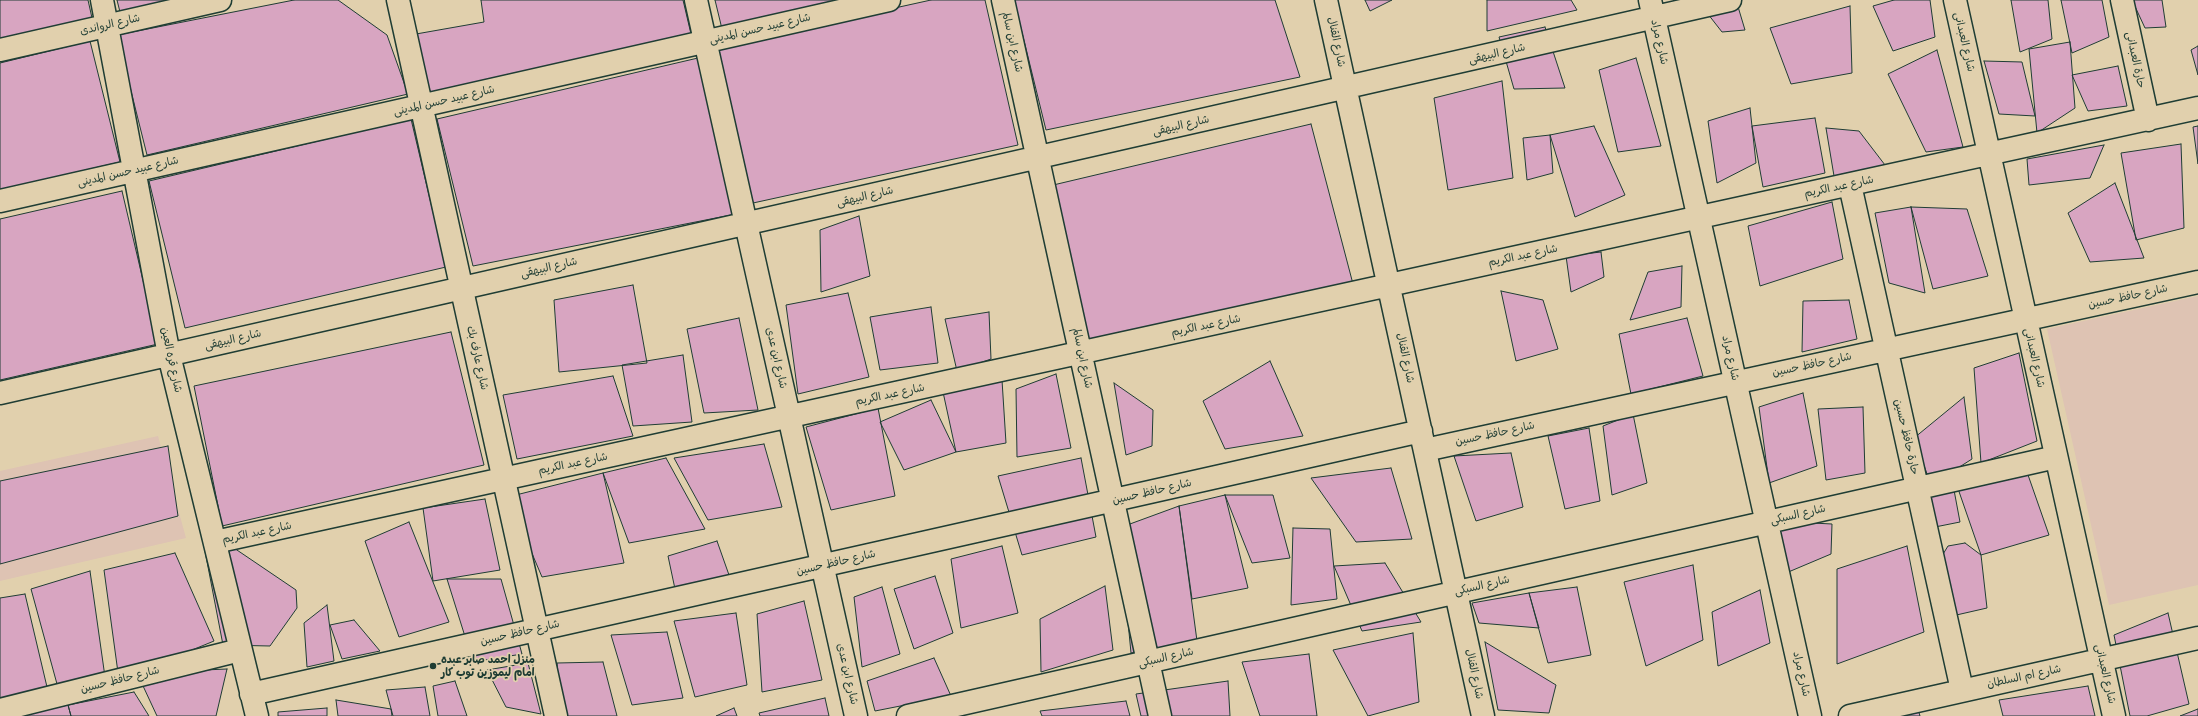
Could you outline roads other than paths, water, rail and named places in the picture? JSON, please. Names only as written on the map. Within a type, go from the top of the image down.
[{"type":"street","name":"شارع قره العين","points":[[102,0],[169,355],[256,716]]},
{"type":"street","name":"شارع الرواندى","points":[[0,50],[220,0]]},
{"type":"street","name":"شارع عارف بك","points":[[398,0],[556,716]]},
{"type":"street","name":"شارع ابن عدى","points":[[696,0],[856,716]]},
{"type":"street","name":"شارع عبيد حسن المدينى","points":[[0,201],[889,0]]},
{"type":"street","name":"شارع ابن سالم","points":[[1003,0],[1160,716]]},
{"type":"street","name":"شارع القنال","points":[[1326,0],[1483,716]]},
{"type":"street","name":"شارع البيهقى","points":[[0,393],[1346,89],[1652,9],[1730,0]]},
{"type":"street","name":"شارع العبدانى","points":[[1954,0],[2114,716]]},
{"type":"street","name":"حارة العبدانى","points":[[2122,0],[2148,120]]},
{"type":"street","name":"شارع مراد","points":[[1652,9],[1810,716]]},
{"type":"street","name":"شارع عبد الكريم","points":[[214,542],[2198,108]]},
{"type":"street","name":"حارة حافظ حسين","points":[[1850,185],[1962,690]]},
{"type":"street","name":"شارع حافظ حسين","points":[[251,694],[1113,500],[1735,382],[2198,282]]},
{"type":"street","name":"شارع السبكى","points":[[908,716],[2056,457]]},
{"type":"street","name":"شارع ام السلطان","points":[[1850,716],[2198,638]]},
{"type":"street","name":"شارع حافظ حسين","points":[[0,710],[240,650]]},
{"type":"place","name":"منزل احمد صابر عبده امام ليموزين توب كار","points":[[433,666]]}]
